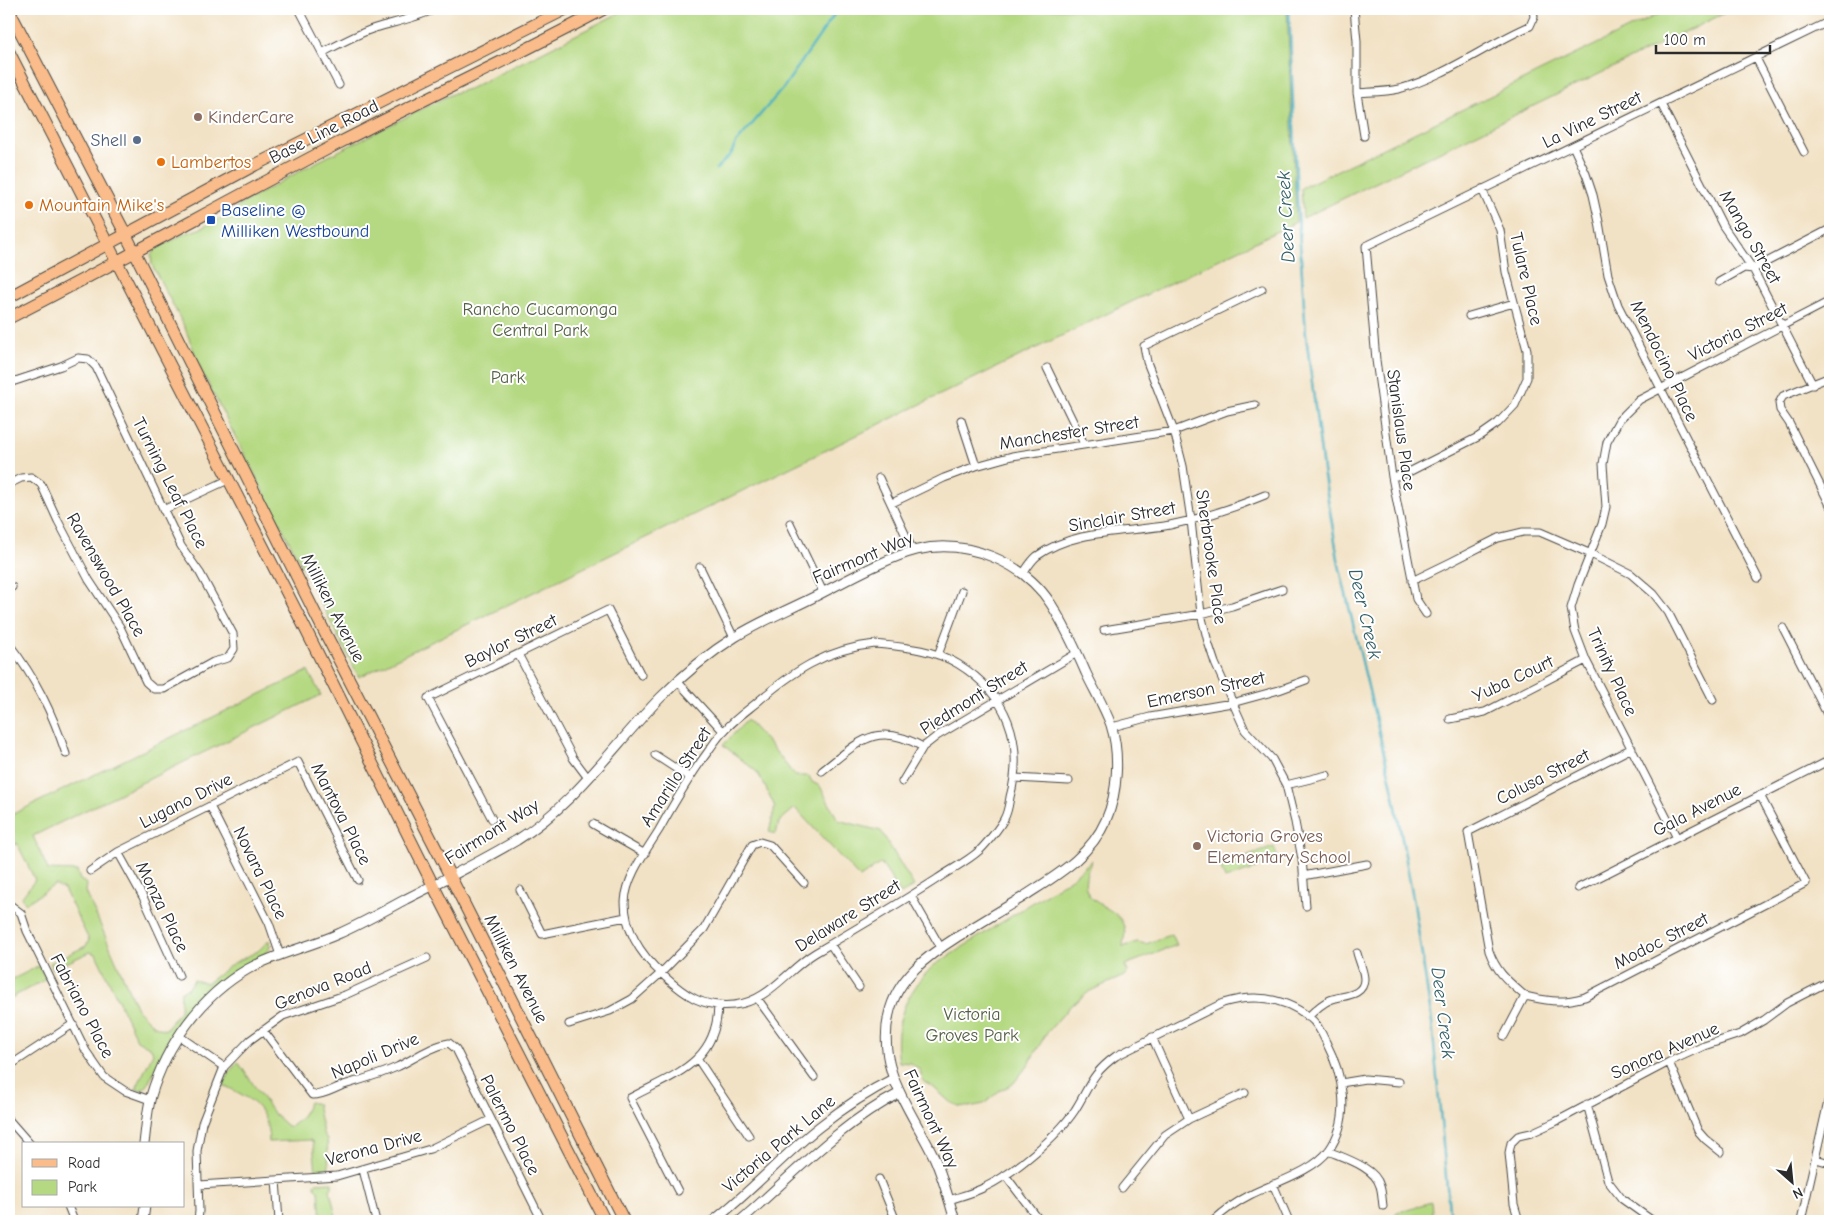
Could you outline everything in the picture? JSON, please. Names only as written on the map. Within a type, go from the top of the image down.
[{"type":"main road","name":"Base Line Road","points":[[9,297],[254,165],[566,9]]},
{"type":"main road","name":"Base Line Road","points":[[9,318],[117,263],[285,171],[604,9]]},
{"type":"main road","name":"Milliken Avenue","points":[[9,10],[125,233],[319,621],[624,1221]]},
{"type":"main road","name":"Milliken Avenue","points":[[9,52],[605,1221]]},
{"type":"street","points":[[299,9],[339,85]]},
{"type":"street","points":[[322,53],[360,34],[395,24],[435,9]]},
{"type":"street","points":[[1354,9],[1357,41],[1357,93],[1364,136]]},
{"type":"street","points":[[1357,93],[1398,89],[1432,76],[1467,59],[1512,33],[1530,26],[1534,18],[1533,9]]},
{"type":"street","name":"La Vine Street","points":[[1366,246],[1830,21]]},
{"type":"street","points":[[1756,58],[1804,152]]},
{"type":"street","name":"Mango Street","points":[[1661,104],[1723,226],[1753,268],[1812,386]]},
{"type":"street","name":"Mendocino Place","points":[[1573,146],[1586,174],[1592,195],[1599,222],[1608,275],[1618,305],[1758,578]]},
{"type":"street","name":"Tulare Place","points":[[1392,477],[1413,470],[1478,437],[1498,424],[1515,405],[1527,378],[1527,350],[1506,272],[1500,230],[1482,189]]},
{"type":"street","points":[[1719,282],[1744,268],[1753,268],[1830,229]]},
{"type":"street","name":"Stanislaus Place","points":[[1366,246],[1376,360],[1392,477],[1416,599],[1426,614]]},
{"type":"street","name":"Sherbrooke Place","points":[[1262,289],[1144,346],[1147,362],[1174,431],[1183,466],[1201,614],[1213,656],[1245,730],[1272,759],[1286,784],[1295,822],[1306,906]]},
{"type":"street","name":"Victoria Street","points":[[1660,389],[1830,301]]},
{"type":"street","points":[[1469,316],[1514,303]]},
{"type":"street","name":"Turning Leaf Place","points":[[9,383],[61,366],[78,358],[88,359],[96,367],[181,546],[200,573],[233,634],[234,649]]},
{"type":"street","points":[[1047,368],[1084,444]]},
{"type":"street","points":[[1830,377],[1784,396],[1779,403],[1784,416],[1827,492],[1830,505]]},
{"type":"street","name":"Trinity Place","points":[[1660,389],[1638,400],[1619,420],[1607,442],[1603,464],[1606,506],[1571,608],[1574,631],[1586,660],[1676,836]]},
{"type":"street","name":"Manchester Street","points":[[892,503],[944,478],[976,466],[1012,456],[1174,431],[1227,411],[1255,405]]},
{"type":"street","points":[[961,420],[976,466]]},
{"type":"street","name":"Ravenswood Place","points":[[9,484],[21,478],[31,476],[41,484],[89,580],[120,627],[146,682],[154,689],[164,690],[213,662],[228,658],[234,649]]},
{"type":"street","points":[[879,478],[913,551]]},
{"type":"street","points":[[163,510],[228,480]]},
{"type":"street","name":"Sinclair Street","points":[[1023,574],[1036,557],[1062,543],[1083,537],[1191,520],[1265,496]]},
{"type":"street","points":[[790,523],[823,592]]},
{"type":"street","points":[[1412,580],[1498,538],[1523,532],[1540,532],[1591,554],[1631,574],[1642,582],[1668,612],[1713,700]]},
{"type":"street","name":"Fairmont Way","points":[[144,1142],[150,1100],[161,1068],[172,1045],[203,1005],[224,986],[248,969],[340,933],[450,877],[524,835],[551,815],[588,778],[660,698],[701,661],[734,638],[875,567],[913,551],[946,546],[972,550],[1000,559],[1023,574],[1039,588],[1052,605],[1112,727],[1116,760],[1113,797],[1107,817],[1090,846],[1063,871],[941,948],[911,972],[896,994],[889,1014],[886,1044],[888,1064],[893,1079],[937,1164],[955,1221]]},
{"type":"street","points":[[700,567],[734,638]]},
{"type":"street","points":[[1104,630],[1201,614],[1282,589]]},
{"type":"street","points":[[938,654],[962,591]]},
{"type":"street","name":"Baylor Street","points":[[492,820],[428,698],[608,610],[641,675]]},
{"type":"street","points":[[1783,628],[1830,720]]},
{"type":"street","points":[[9,644],[22,661],[45,700],[66,754]]},
{"type":"street","name":"Amarillo Street","points":[[661,973],[644,954],[632,936],[626,917],[625,898],[631,878],[689,777],[724,731],[772,688],[817,659],[856,646],[875,644],[907,647],[938,654],[971,673],[986,686],[996,700]]},
{"type":"street","name":"Piedmont Street","points":[[902,782],[923,748],[937,736],[1077,653]]},
{"type":"street","points":[[518,654],[573,758],[588,778]]},
{"type":"street","name":"Yuba Court","points":[[1450,719],[1485,712],[1586,660]]},
{"type":"street","name":"Emerson Street","points":[[1112,727],[1150,716],[1232,703],[1280,690],[1306,680]]},
{"type":"street","points":[[678,682],[724,731]]},
{"type":"street","name":"Delaware Street","points":[[661,973],[684,994],[699,1001],[718,1006],[747,1003],[776,985],[792,969],[830,944],[911,896],[979,851],[1004,819],[1016,778],[1014,740],[1005,714],[996,700]]},
{"type":"street","points":[[822,771],[855,745],[867,738],[878,735],[894,735],[910,740],[923,748]]},
{"type":"street","name":"Colusa Street","points":[[1524,996],[1502,977],[1494,965],[1489,951],[1468,832],[1632,748]]},
{"type":"street","points":[[655,755],[689,777]]},
{"type":"street","name":"Gala Avenue","points":[[1578,888],[1676,836],[1830,760]]},
{"type":"street","name":"Lugano Drive","points":[[90,871],[118,852],[298,762]]},
{"type":"street","name":"Mantova Place","points":[[298,762],[358,880]]},
{"type":"street","points":[[1286,784],[1327,775]]},
{"type":"street","points":[[1016,778],[1069,781]]},
{"type":"street","name":"Modoc Street","points":[[1524,996],[1552,1002],[1567,1002],[1586,997],[1806,884],[1760,795]]},
{"type":"street","name":"Novara Place","points":[[210,806],[269,923],[280,955]]},
{"type":"street","points":[[593,824],[645,854]]},
{"type":"street","points":[[569,1024],[610,1011],[632,999],[661,973],[704,929],[752,845],[760,842],[770,845],[804,883]]},
{"type":"street","name":"Monza Place","points":[[118,852],[143,897],[179,976]]},
{"type":"street","points":[[1303,876],[1367,864]]},
{"type":"street","points":[[520,890],[542,934],[626,917]]},
{"type":"street","points":[[911,896],[941,948]]},
{"type":"street","name":"Fabriano Place","points":[[9,904],[21,913],[27,931],[86,1051],[104,1077],[125,1091],[150,1100]]},
{"type":"street","points":[[830,944],[859,987]]},
{"type":"street","points":[[1308,1017],[1329,1000],[1352,995],[1362,987],[1364,977],[1357,953]]},
{"type":"street","name":"Genova Road","points":[[198,1221],[199,1185],[197,1151],[202,1123],[224,1067],[263,1030],[283,1016],[345,994],[427,958]]},
{"type":"street","name":"Sonora Avenue","points":[[1519,1221],[1514,1204],[1509,1153],[1511,1143],[1518,1136],[1555,1122],[1669,1062],[1704,1046],[1740,1034],[1764,1020],[1787,1003],[1830,981]]},
{"type":"street","points":[[1504,1036],[1524,996]]},
{"type":"street","points":[[757,998],[814,1077]]},
{"type":"street","points":[[949,1200],[984,1188],[1005,1175],[1049,1140],[1064,1125],[1075,1110],[1094,1076],[1102,1066],[1116,1056],[1223,1003],[1240,998],[1266,998],[1286,1004],[1308,1017],[1317,1025],[1336,1062],[1341,1083],[1342,1118],[1337,1134],[1328,1151],[1307,1168],[1229,1207],[1213,1221]]},
{"type":"street","points":[[678,1191],[630,1098],[685,1070],[704,1051],[715,1028],[718,1006]]},
{"type":"street","points":[[9,1066],[73,1024]]},
{"type":"street","name":"Napoli Drive","points":[[263,1030],[312,1095],[322,1095],[337,1087],[396,1068],[425,1054],[437,1045],[449,1043]]},
{"type":"street","points":[[179,1036],[224,1067]]},
{"type":"street","points":[[1152,1037],[1189,1119]]},
{"type":"street","name":"Palermo Place","points":[[449,1043],[456,1049],[542,1221]]},
{"type":"street","points":[[696,1058],[749,1136]]},
{"type":"street","points":[[1669,1062],[1698,1131],[1704,1139],[1721,1152]]},
{"type":"street","name":"Victoria Park Lane","points":[[713,1221],[755,1187],[819,1127],[893,1079]]},
{"type":"street","points":[[1341,1083],[1365,1079],[1399,1082]]},
{"type":"street","name":"Victoria Park Lane","points":[[740,1221],[823,1146],[861,1116],[900,1093]]},
{"type":"street","points":[[1122,1188],[1165,1135],[1189,1119],[1245,1093]]},
{"type":"street","points":[[1801,1221],[1830,1093]]},
{"type":"street","points":[[1587,1104],[1608,1181],[1622,1199],[1653,1221]]},
{"type":"street","points":[[9,1120],[28,1142]]},
{"type":"street","name":"Verona Drive","points":[[199,1185],[337,1176],[430,1149],[490,1120]]},
{"type":"street","points":[[1328,1151],[1363,1168],[1376,1177],[1380,1185],[1383,1206]]},
{"type":"street","points":[[1816,1159],[1830,1163]]},
{"type":"street","points":[[363,1170],[376,1221]]},
{"type":"street","points":[[1005,1175],[1040,1221]]},
{"type":"street","points":[[879,1179],[896,1221]]},
{"type":"street","points":[[276,1180],[279,1221]]},
{"type":"street","points":[[1273,1184],[1289,1221]]},
{"type":"street","points":[[69,1208],[74,1221]]},
{"type":"street","points":[[143,1221],[145,1208]]},
{"type":"green space","name":"Rancho Cucamonga Central Park","points":[[627,9],[1287,9],[1296,222],[359,677],[202,372],[185,328],[152,265],[151,255],[156,249],[229,214],[243,203],[309,166],[454,93],[469,89]]},
{"type":"green space","points":[[1669,9],[1733,9],[1303,218],[1301,188]]},
{"type":"green space","points":[[308,671],[321,695],[33,836],[48,870],[77,871],[80,880],[87,884],[86,892],[137,1009],[153,1025],[165,1030],[180,1011],[181,991],[187,989],[194,980],[207,983],[234,963],[258,951],[269,940],[270,948],[265,954],[218,982],[198,1001],[169,1040],[147,1086],[141,1090],[136,1089],[153,1053],[151,1048],[137,1040],[96,954],[90,952],[53,969],[50,963],[86,946],[89,940],[64,889],[55,885],[26,903],[21,898],[35,880],[17,843],[9,847],[9,816]]},
{"type":"green space","points":[[747,720],[795,776],[809,776],[812,782],[820,786],[838,820],[881,831],[914,886],[901,894],[881,863],[860,878],[795,808],[779,822],[776,834],[769,832],[775,807],[763,782],[756,771],[723,745]]},
{"type":"green space","points":[[1274,847],[1279,860],[1253,869],[1248,856]]},
{"type":"green space","points":[[1247,857],[1251,870],[1225,879],[1220,866]]},
{"type":"green space","name":"Victoria Groves Park","points":[[1092,860],[1086,876],[1086,887],[1090,896],[1096,902],[1120,918],[1125,930],[1123,947],[1137,942],[1146,944],[1172,934],[1177,945],[1125,965],[1128,972],[1124,976],[1090,991],[1070,1006],[1046,1034],[1028,1065],[1013,1084],[999,1091],[984,1104],[969,1107],[959,1106],[950,1102],[933,1087],[924,1082],[919,1069],[911,1063],[899,1062],[898,1034],[903,1010],[908,998],[933,966],[1073,877]]},
{"type":"green space","points":[[39,966],[46,979],[9,999],[9,981]]},
{"type":"green space","points":[[238,1062],[273,1113],[289,1128],[302,1117],[309,1102],[317,1104],[323,1133],[327,1139],[329,1170],[316,1172],[313,1142],[310,1140],[269,1142],[268,1130],[262,1112],[250,1100],[223,1085]]},
{"type":"green space","points":[[332,1182],[330,1190],[337,1221],[321,1221],[319,1191],[315,1187],[315,1183]]},
{"type":"green space","points":[[1431,1202],[1433,1221],[1383,1221],[1392,1218],[1397,1212]]},
{"type":"waterway","points":[[716,169],[731,154],[736,143],[784,87],[838,9]]},
{"type":"waterway","name":"Deer Creek","points":[[1289,9],[1297,199],[1306,335],[1323,470],[1339,565],[1393,791],[1414,903],[1432,1022],[1450,1221]]},
{"type":"place","name":"KinderCare","points":[[198,117]]},
{"type":"place","name":"Shell","points":[[137,140]]},
{"type":"place","name":"Lambertos","points":[[161,162]]},
{"type":"place","name":"Mountain Mike's","points":[[29,205]]},
{"type":"place","name":"Baseline @ Milliken Westbound","points":[[211,220]]},
{"type":"place","name":"Victoria Groves Elementary School","points":[[1197,846]]},
{"type":"park label","name":"Park","points":[[508,377]]}]
